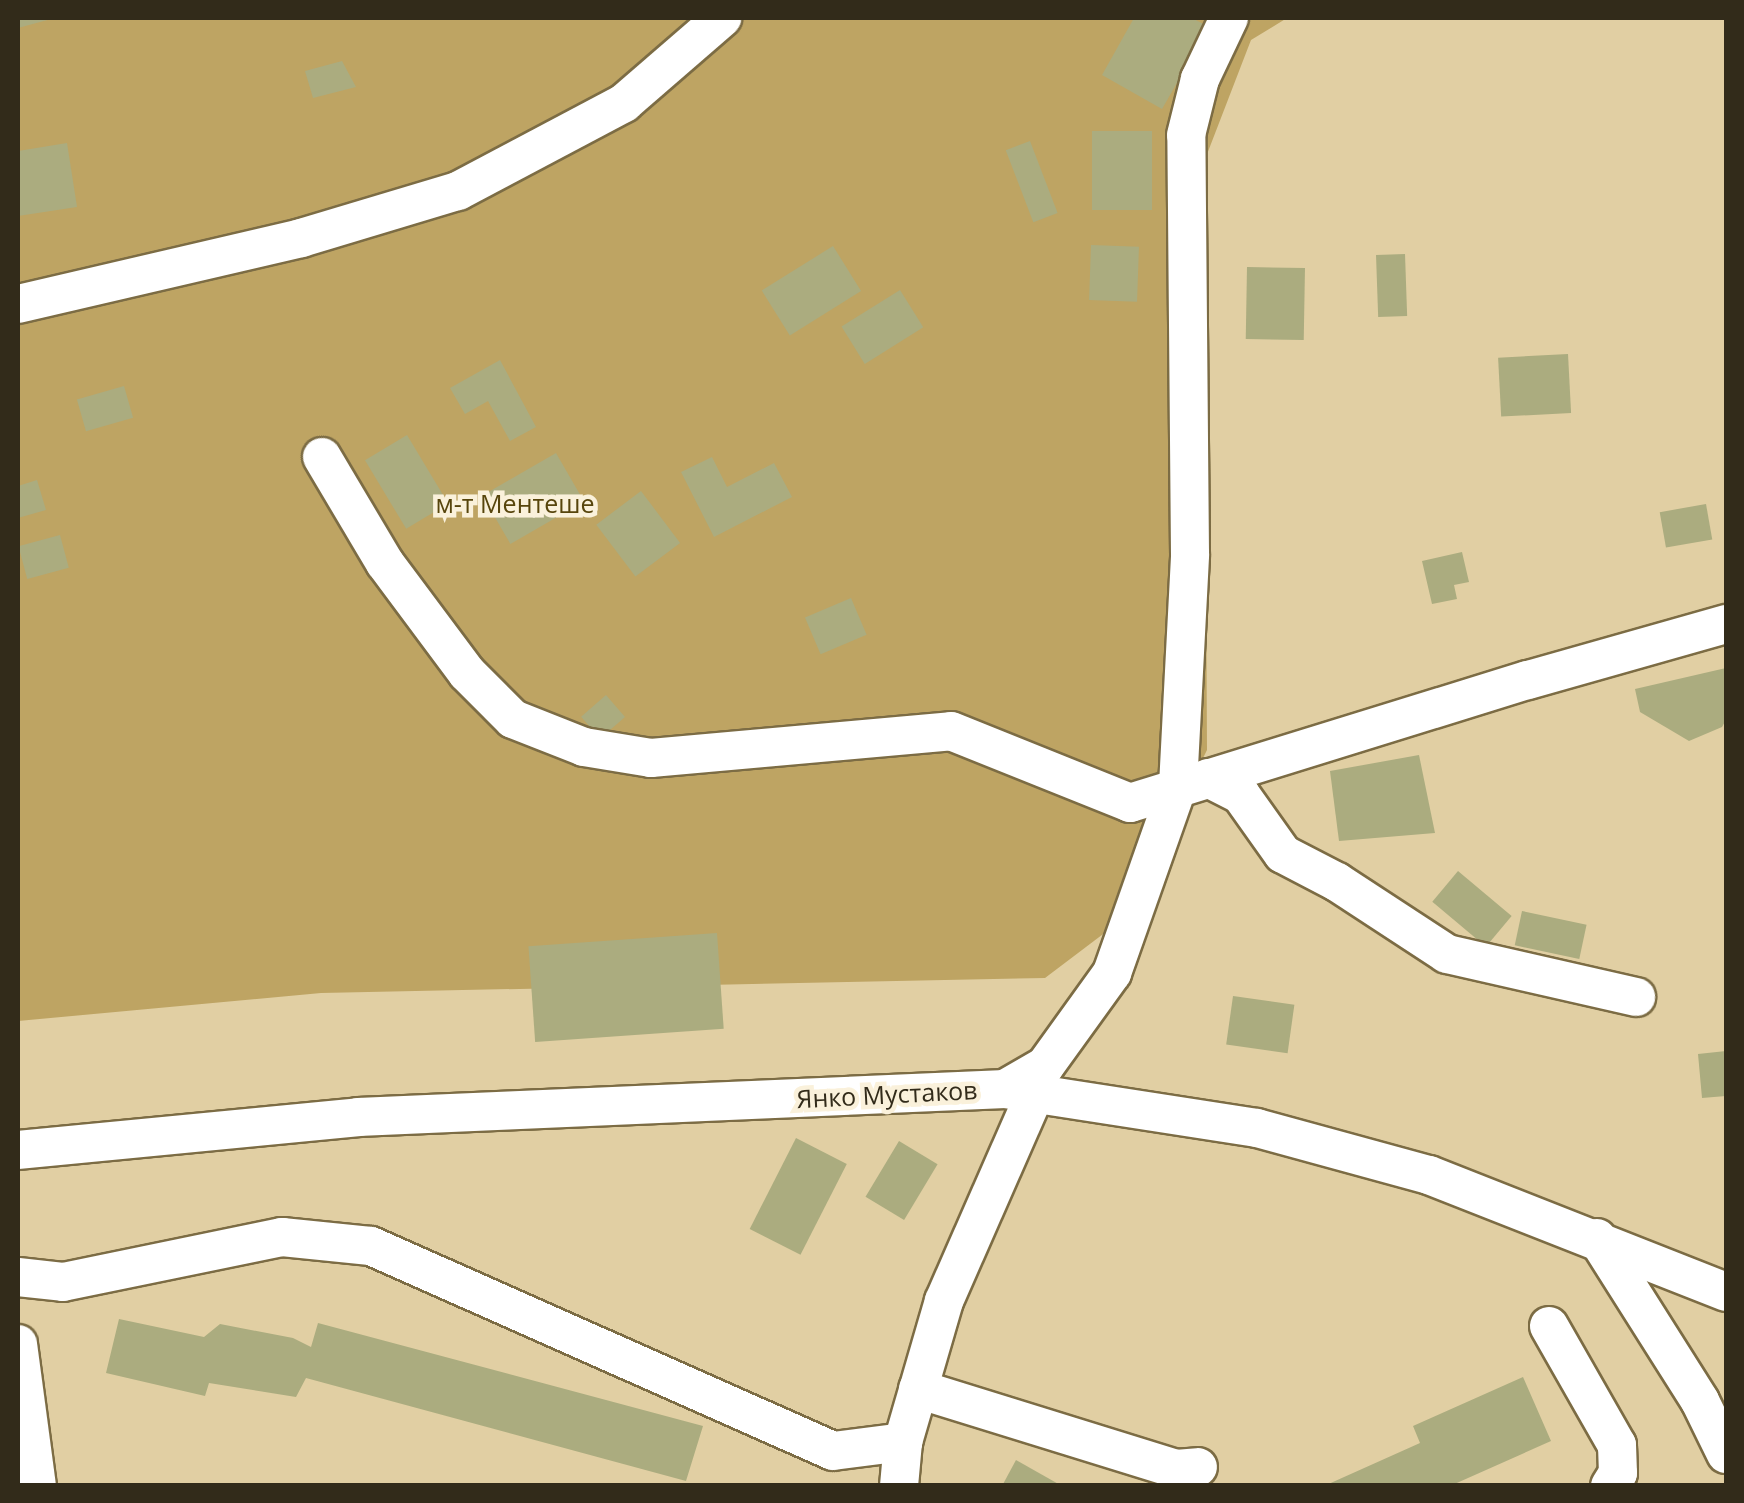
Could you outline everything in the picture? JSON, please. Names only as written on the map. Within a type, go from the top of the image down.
[{"type":"street","points":[[18,304],[301,238],[458,191],[624,102],[722,18]]},
{"type":"street","points":[[899,1486],[904,1442],[944,1301],[1020,1091],[1046,1066],[1112,973],[1193,782],[1186,136],[1200,79],[1229,18]]},
{"type":"street","points":[[322,457],[386,563],[468,673],[513,718],[584,747],[651,758],[952,732],[1130,803],[1726,624]]},
{"type":"street","points":[[1193,782],[1241,795],[1283,854],[1337,882],[1447,954],[1636,997]]},
{"type":"street","name":"Янко Мустаков","points":[[18,1150],[358,1118],[1020,1091],[1256,1128],[1429,1176],[1596,1238],[1726,1292]]},
{"type":"street","points":[[18,1277],[63,1282],[282,1237],[371,1246],[833,1451],[904,1442]]},
{"type":"street","points":[[1596,1238],[1700,1402],[1726,1454]]},
{"type":"street","points":[[1549,1326],[1617,1445],[1618,1473],[1610,1486]]},
{"type":"street","points":[[18,1344],[37,1486]]},
{"type":"street","points":[[918,1389],[1176,1469],[1198,1467]]},
{"type":"green space","name":"м-т Ментeше","points":[[18,18],[1287,18],[1251,40],[1204,162],[1207,750],[1123,919],[1045,978],[321,993],[18,1021]]},
{"type":"building","points":[[18,18],[51,18],[51,19],[18,28]]},
{"type":"building","points":[[1134,18],[1192,18],[1209,27],[1162,109],[1102,75]]},
{"type":"building","points":[[342,61],[356,87],[313,98],[305,71]]},
{"type":"building","points":[[1092,131],[1152,131],[1152,210],[1092,210]]},
{"type":"building","points":[[1030,141],[1058,213],[1033,222],[1006,150]]},
{"type":"building","points":[[67,143],[77,207],[18,216],[18,151]]},
{"type":"building","points":[[1091,245],[1139,247],[1137,302],[1089,300]]},
{"type":"building","points":[[833,246],[861,291],[790,335],[762,291]]},
{"type":"building","points":[[1405,254],[1407,316],[1378,317],[1376,255]]},
{"type":"building","points":[[1247,267],[1305,268],[1304,340],[1246,339]]},
{"type":"building","points":[[900,290],[923,327],[865,364],[841,327]]},
{"type":"building","points":[[1568,354],[1571,413],[1501,417],[1498,358]]},
{"type":"building","points":[[500,360],[536,427],[510,441],[488,401],[465,414],[450,388]]},
{"type":"building","points":[[124,386],[133,418],[86,431],[77,400]]},
{"type":"building","points":[[407,435],[448,504],[406,529],[365,460]]},
{"type":"building","points":[[556,453],[584,501],[510,544],[482,496]]},
{"type":"building","points":[[712,457],[727,487],[774,463],[792,497],[714,537],[681,472]]},
{"type":"building","points":[[37,480],[46,510],[18,518],[18,486]]},
{"type":"building","points":[[641,491],[680,543],[635,577],[596,525]]},
{"type":"building","points":[[1706,504],[1712,539],[1666,548],[1660,512]]},
{"type":"building","points":[[60,535],[69,568],[27,579],[18,546]]},
{"type":"building","points":[[1462,552],[1469,582],[1454,585],[1457,599],[1432,604],[1422,561]]},
{"type":"building","points":[[851,598],[867,635],[821,654],[805,618]]},
{"type":"building","points":[[1726,668],[1726,720],[1722,727],[1689,741],[1640,712],[1635,689]]},
{"type":"building","points":[[606,695],[625,717],[600,739],[581,717]]},
{"type":"building","points":[[1419,755],[1435,833],[1339,841],[1330,771]]},
{"type":"building","points":[[1458,871],[1512,916],[1486,947],[1432,902]]},
{"type":"building","points":[[1522,911],[1587,925],[1579,959],[1515,945]]},
{"type":"building","points":[[717,933],[724,1029],[535,1042],[528,946]]},
{"type":"building","points":[[1233,996],[1294,1005],[1288,1053],[1226,1045]]},
{"type":"building","points":[[1726,1051],[1726,1096],[1702,1098],[1698,1054]]},
{"type":"building","points":[[796,1138],[847,1164],[800,1255],[750,1229]]},
{"type":"building","points":[[899,1141],[938,1164],[904,1220],[866,1197]]},
{"type":"building","points":[[119,1319],[204,1337],[220,1324],[293,1338],[311,1347],[318,1323],[703,1426],[686,1481],[306,1378],[296,1397],[209,1383],[205,1396],[106,1373]]},
{"type":"building","points":[[1523,1377],[1551,1441],[1450,1486],[1324,1486],[1420,1443],[1413,1426]]},
{"type":"building","points":[[1016,1460],[1062,1486],[1002,1486]]}]
